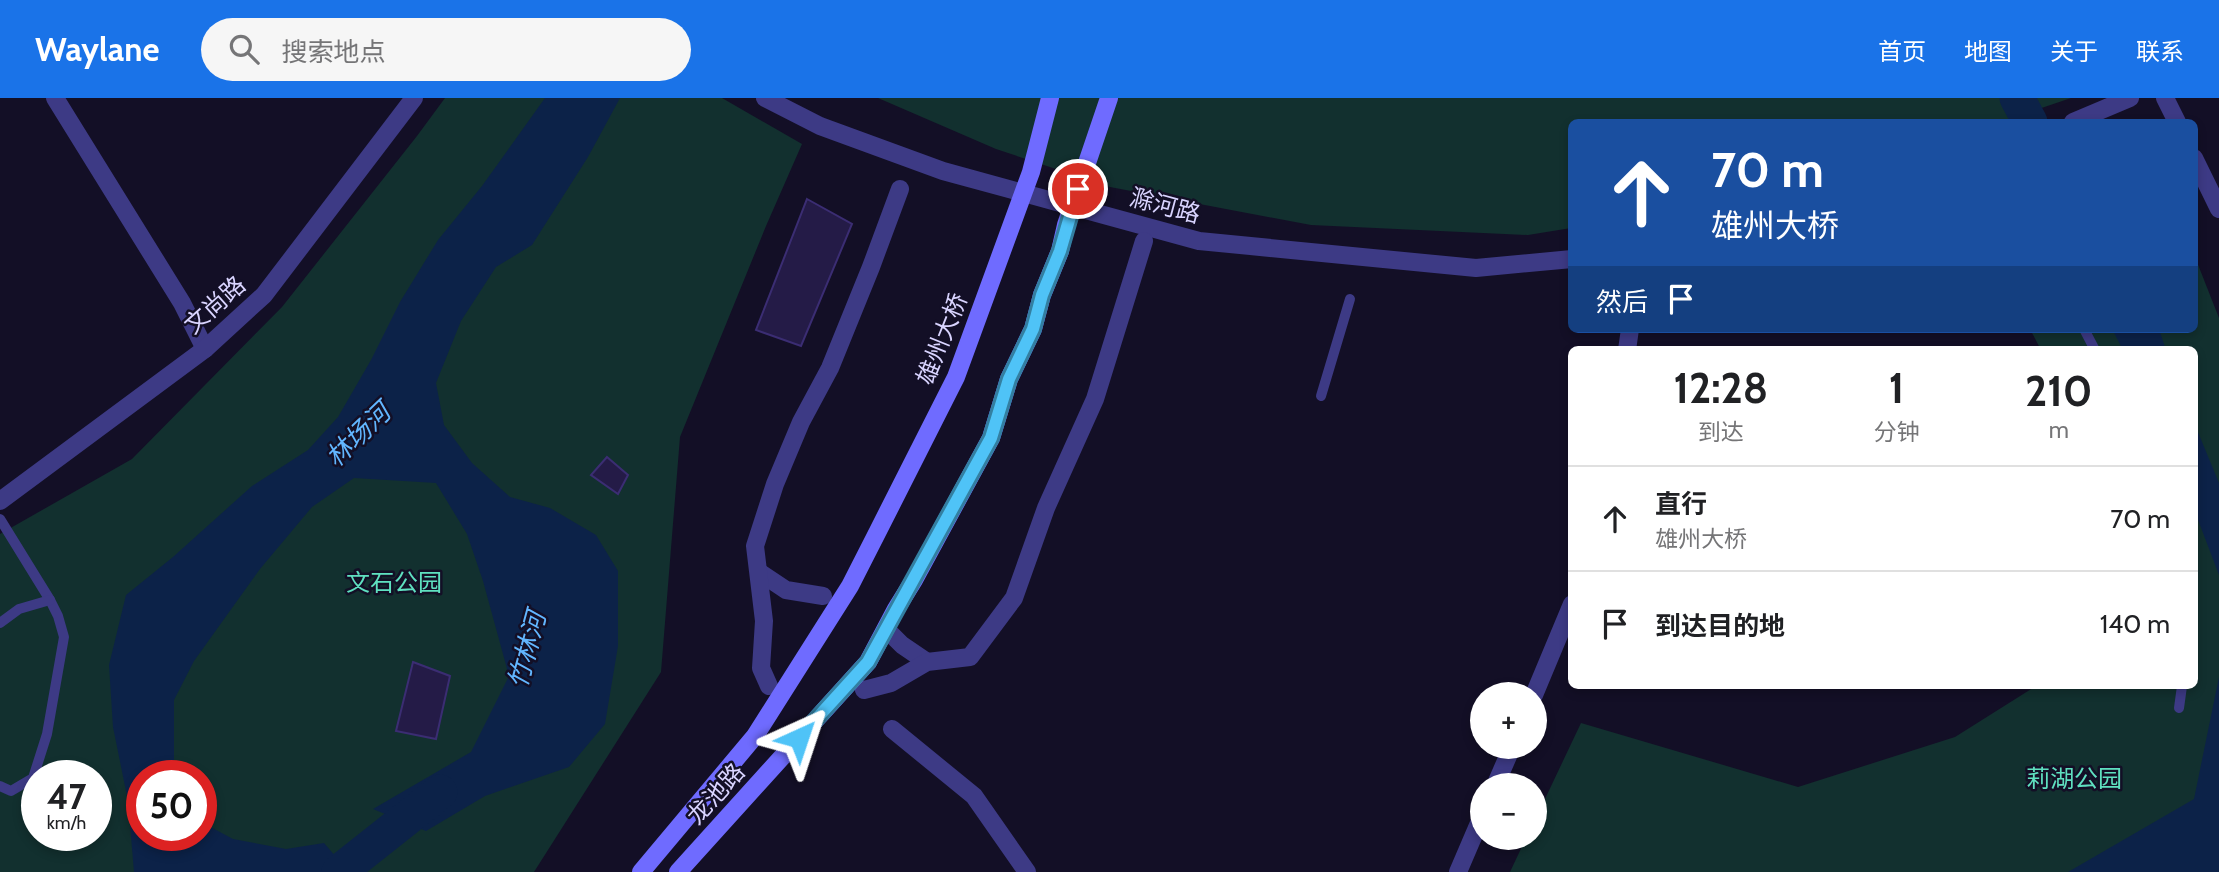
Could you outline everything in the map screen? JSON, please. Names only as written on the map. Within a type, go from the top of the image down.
[{"type":"main road","name":"雄州大桥","points":[[850,586],[956,377],[1031,172],[1050,98]]},
{"type":"main road","name":"龙池路","points":[[678,872],[868,662],[914,580],[991,438],[1009,379],[1033,329],[1109,98]]},
{"type":"main road","name":"龙池路","points":[[641,872],[755,736],[850,586]]},
{"type":"street","points":[[55,98],[182,303],[205,349]]},
{"type":"street","name":"文尚路","points":[[0,501],[205,349],[264,295],[414,98]]},
{"type":"street","name":"滁河路","points":[[765,98],[820,126],[943,171],[1199,241],[1476,268],[1568,258]]},
{"type":"street","points":[[2165,98],[2176,119]]},
{"type":"street","points":[[2080,119],[2122,101]]},
{"type":"street","points":[[2198,166],[2219,209]]},
{"type":"street","points":[[769,686],[761,668],[764,621],[755,546],[775,484],[801,422],[830,368],[900,189]]},
{"type":"street","points":[[864,690],[891,683],[927,662],[970,657],[1014,598],[1046,508],[1095,399],[1144,241]]},
{"type":"street","points":[[759,572],[786,590],[823,596]]},
{"type":"street","points":[[1539,682],[1568,614]]},
{"type":"street","points":[[890,633],[927,662]]},
{"type":"street","points":[[892,729],[974,796],[1027,872]]},
{"type":"street","points":[[1458,872],[1470,844]]},
{"type":"lane","points":[[1321,396],[1350,299]]},
{"type":"lane","points":[[0,519],[50,600],[64,637],[47,734],[33,778],[11,791],[0,786]]},
{"type":"lane","points":[[0,623],[19,609],[50,600]]},
{"type":"lane","points":[[2179,708],[2182,689]]},
{"type":"green space","name":"文石公园","points":[[445,98],[722,98],[802,144],[680,437],[661,672],[534,872],[0,872],[0,534],[132,459],[282,307]]},
{"type":"green space","points":[[878,98],[2071,98],[2010,119],[1568,119],[1568,228],[1528,235],[1311,225],[1110,187],[996,149]]},
{"type":"green space","name":"莉湖公园","points":[[2198,265],[2219,318],[2219,872],[1510,872],[1520,850],[1547,850],[1547,795],[1581,723],[1798,787],[1955,737],[2031,689],[2198,689],[2198,346],[2039,346],[2032,333],[2198,333]]},
{"type":"water","name":"林场河","points":[[545,98],[620,98],[588,157],[532,245],[496,267],[461,321],[436,383],[444,425],[472,463],[510,497],[550,508],[596,535],[618,571],[618,646],[605,724],[569,767],[485,796],[426,831],[373,809],[471,752],[509,676],[467,534],[436,483],[354,478],[312,507],[260,569],[194,661],[174,700],[174,760],[126,760],[126,791],[113,727],[109,665],[126,595],[252,486],[308,450],[338,417],[400,302],[438,240],[482,186]]},
{"type":"water","points":[[2114,333],[2160,333],[2165,346],[2121,346]]},
{"type":"water","points":[[2198,432],[2219,483],[2219,575],[2198,520]]},
{"type":"water","points":[[2219,677],[2219,872],[2068,872],[2194,799]]},
{"type":"water","points":[[217,830],[233,839],[286,849],[324,843],[349,872],[134,872],[132,851],[217,851]]},
{"type":"building","points":[[807,199],[852,224],[801,346],[756,330]]},
{"type":"building","points":[[607,457],[628,475],[618,494],[591,475]]},
{"type":"building","points":[[413,662],[450,676],[436,739],[396,731]]},
{"type":"waterway","points":[[2017,98],[2028,119]]},
{"type":"waterway","name":"竹林河","points":[[339,872],[440,792]]},
{"type":"route","points":[[799,738],[868,662],[991,438],[1009,379],[1033,329],[1078,189]]}]
